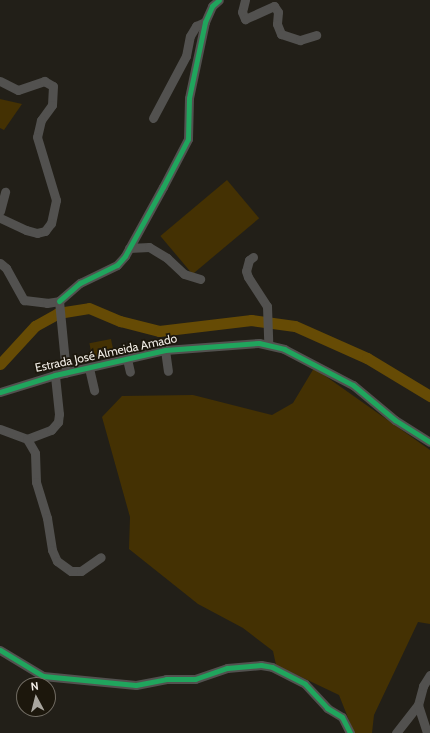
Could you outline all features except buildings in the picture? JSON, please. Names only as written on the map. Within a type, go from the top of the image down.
[{"type":"street","points":[[245,0],[242,12],[245,19],[274,6],[278,12],[277,24],[281,34],[300,40],[316,35]]},
{"type":"street","points":[[0,263],[6,268],[24,300],[47,303],[59,303],[80,283],[117,266],[129,248],[188,139],[189,98],[205,22],[214,2]]},
{"type":"street","points":[[153,118],[186,56],[190,36],[196,26],[205,22]]},
{"type":"street","points":[[0,81],[18,90],[44,80],[52,86],[52,104],[41,120],[37,137],[56,200],[51,223],[45,231],[37,233],[26,230],[0,218]]},
{"type":"street","points":[[0,211],[5,192]]},
{"type":"street","points":[[129,248],[149,247],[167,258],[184,274],[200,279]]},
{"type":"street","points":[[253,257],[247,266],[248,277],[267,306],[266,326],[268,344]]},
{"type":"street","points":[[59,303],[66,373]]},
{"type":"street","name":"Estrada José Almeida Amado","points":[[0,392],[55,375],[165,350],[248,342],[268,344],[284,349],[353,385],[395,420],[430,442]]},
{"type":"street","points":[[165,350],[168,371]]},
{"type":"street","points":[[127,359],[130,372]]},
{"type":"street","points":[[89,368],[94,390]]},
{"type":"street","points":[[27,439],[51,430],[58,422],[55,375]]},
{"type":"street","points":[[0,429],[27,439],[35,453],[36,482],[47,518],[52,550],[57,561],[72,571],[81,571],[101,557]]},
{"type":"street","points":[[0,650],[43,676],[136,685],[166,679],[195,679],[206,673],[227,668],[261,665],[272,666],[305,684],[327,708],[342,717],[350,733]]},
{"type":"street","points":[[396,733],[418,704],[423,686],[430,675]]},
{"type":"street","points":[[418,704],[428,733]]},
{"type":"shaded area","points":[[0,99],[22,104],[4,130],[0,128]]},
{"type":"shaded area","points":[[227,180],[259,218],[192,274],[160,236]]},
{"type":"shaded area","points":[[111,339],[114,354],[92,358],[89,343]]},
{"type":"shaded area","points":[[314,368],[430,450],[430,624],[418,622],[374,715],[372,733],[354,733],[339,695],[276,665],[273,651],[243,628],[198,604],[129,549],[130,517],[102,417],[122,396],[193,395],[272,415],[293,403]]},
{"type":"waterway","points":[[0,364],[35,326],[58,313],[89,308],[120,321],[159,331],[251,320],[295,326],[367,358],[430,396]]},
{"type":"cycle path","points":[[59,301],[80,283],[117,265],[125,256],[163,187],[188,139],[189,98],[205,22],[212,6],[219,0]]},
{"type":"cycle path","points":[[0,392],[55,375],[165,350],[259,343],[284,349],[353,385],[395,420],[430,442]]},
{"type":"cycle path","points":[[0,650],[43,676],[136,685],[166,679],[195,679],[227,668],[261,665],[272,667],[305,684],[327,708],[342,717],[350,733]]}]
